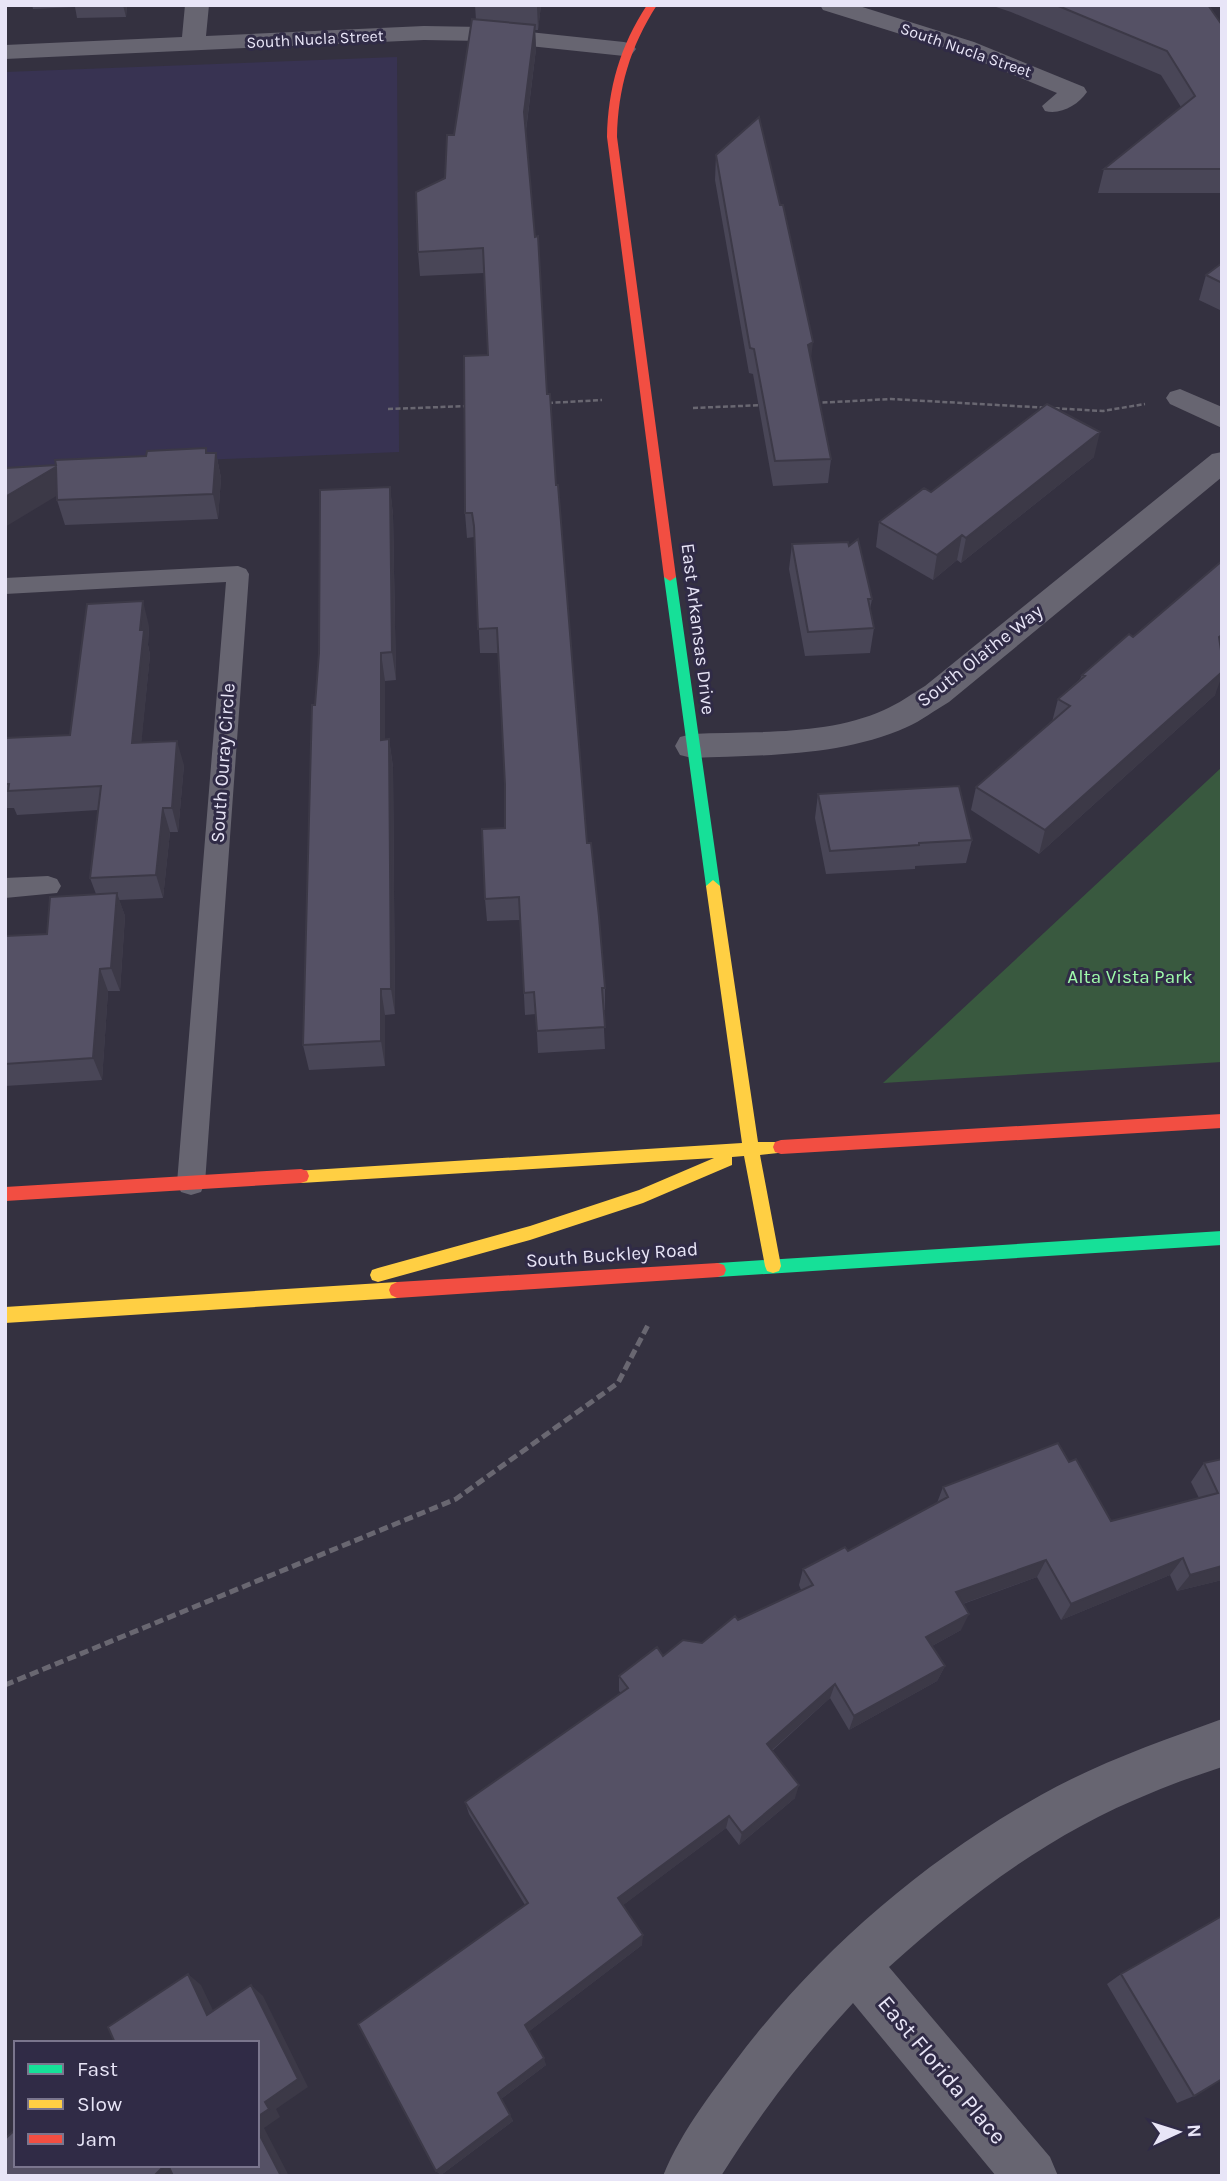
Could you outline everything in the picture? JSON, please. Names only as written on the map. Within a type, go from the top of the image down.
[{"type":"main road","name":"East Arkansas Drive","points":[[652,5],[636,26],[614,80],[610,111],[612,136],[692,746],[751,1149],[773,1266]]},
{"type":"main road","points":[[5,1194],[1222,1121]]},
{"type":"main road","points":[[299,1296],[555,1225],[643,1196],[751,1149]]},
{"type":"main road","points":[[5,1205],[56,1191]]},
{"type":"main road","name":"South Buckley Road","points":[[5,1315],[1222,1238]]},
{"type":"street","points":[[192,45],[197,5]]},
{"type":"street","name":"South Nucla Street","points":[[831,5],[966,47],[1075,92],[1054,106]]},
{"type":"street","name":"South Nucla Street","points":[[5,51],[424,33],[482,34],[624,50]]},
{"type":"street","points":[[1180,397],[1222,419]]},
{"type":"street","name":"South Olathe Way","points":[[692,746],[802,740],[857,732],[897,718],[937,694],[1222,461]]},
{"type":"street","points":[[690,2176],[716,2132],[787,2036],[853,1964],[945,1883],[1075,1801],[1166,1760],[1222,1743]]},
{"type":"street","name":"East Florida Place","points":[[853,1964],[1031,2176]]},
{"type":"lane","name":"South Ouray Circle","points":[[5,586],[238,575],[191,1183]]},
{"type":"lane","points":[[5,888],[48,886]]},
{"type":"path","points":[[812,403],[891,399],[1103,411],[1180,397]]},
{"type":"path","points":[[538,403],[607,400]]},
{"type":"path","points":[[647,402],[693,408],[772,404]]},
{"type":"path","points":[[388,409],[470,406]]},
{"type":"path","points":[[5,1685],[456,1499],[618,1383],[650,1321]]},
{"type":"shaded area","points":[[397,57],[399,452],[5,468],[5,72]]},
{"type":"green space","name":"Alta Vista Park","points":[[1222,767],[1222,1062],[883,1083]]},
{"type":"building","points":[[1056,5],[1208,5],[1222,25],[1222,169],[1104,169],[1195,96],[1167,51]]},
{"type":"building","points":[[472,19],[535,25],[524,112],[535,237],[538,236],[547,394],[550,394],[587,843],[591,843],[599,917],[605,988],[602,988],[605,1027],[537,1031],[534,992],[524,993],[519,897],[485,899],[482,829],[505,828],[505,785],[497,628],[478,629],[474,526],[472,513],[465,513],[464,356],[488,355],[483,248],[418,252],[416,192],[445,178],[447,135],[454,135]]},
{"type":"building","points":[[759,117],[780,205],[783,205],[813,342],[808,345],[831,459],[775,461],[754,349],[750,348],[716,155]]},
{"type":"building","points":[[1222,263],[1222,283],[1206,275]]},
{"type":"building","points":[[1047,404],[1100,432],[966,538],[962,535],[937,555],[879,522],[924,488],[931,492]]},
{"type":"building","points":[[206,448],[206,453],[216,453],[213,494],[57,500],[56,467],[5,497],[5,468],[56,465],[55,460],[146,456],[147,451]]},
{"type":"building","points":[[390,487],[392,652],[381,653],[381,740],[389,739],[391,989],[381,989],[381,1041],[303,1045],[312,705],[315,705],[319,653],[320,490]]},
{"type":"building","points":[[858,539],[872,599],[868,599],[874,628],[808,632],[792,544],[848,542],[849,546]]},
{"type":"building","points":[[1222,561],[1222,635],[1219,637],[1222,672],[1045,830],[976,787],[1070,706],[1058,699],[1085,676],[1082,675],[1129,634],[1133,637]]},
{"type":"building","points":[[143,601],[140,630],[144,630],[132,743],[177,741],[172,808],[163,808],[156,875],[90,878],[101,786],[8,791],[9,784],[5,784],[5,738],[70,735],[87,604]]},
{"type":"building","points":[[959,786],[972,840],[830,851],[818,794]]},
{"type":"building","points":[[117,893],[111,968],[100,969],[93,1058],[5,1064],[5,936],[47,934],[50,897]]},
{"type":"building","points":[[1058,1443],[1069,1462],[1076,1459],[1111,1521],[1218,1493],[1204,1463],[1222,1459],[1222,1566],[1190,1575],[1183,1558],[1071,1604],[1046,1560],[956,1592],[969,1614],[926,1637],[945,1666],[854,1716],[835,1684],[767,1744],[799,1785],[742,1833],[729,1816],[618,1898],[643,1935],[525,2025],[544,2058],[498,2093],[510,2115],[436,2171],[358,2024],[528,1903],[465,1802],[628,1688],[619,1676],[657,1647],[663,1656],[683,1640],[702,1643],[735,1616],[738,1620],[813,1585],[803,1569],[845,1547],[848,1551],[948,1497],[943,1487]]},
{"type":"building","points":[[1222,1916],[1222,2079],[1194,2096],[1121,1974]]},
{"type":"building","points":[[188,1974],[207,2015],[251,1985],[298,2079],[265,2102],[269,2109],[259,2116],[259,2041],[114,2041],[108,2027]]},
{"type":"building","points":[[14,2131],[14,2167],[163,2167],[154,2176],[5,2176],[5,2139]]},
{"type":"building","points":[[259,2134],[280,2174],[277,2176],[173,2176],[169,2167],[259,2167]]},
{"type":"traffic: fast","points":[[670,577],[713,886]]},
{"type":"traffic: fast","points":[[718,1270],[1222,1238]]},
{"type":"traffic: slow","points":[[713,886],[751,1149],[773,1266]]},
{"type":"traffic: slow","points":[[301,1176],[781,1147]]},
{"type":"traffic: slow","points":[[378,1275],[530,1233],[643,1196],[726,1160]]},
{"type":"traffic: slow","points":[[5,1315],[397,1290]]},
{"type":"traffic: jam","points":[[652,5],[633,36],[621,68],[614,101],[612,137],[670,577]]},
{"type":"traffic: jam","points":[[781,1147],[1222,1121]]},
{"type":"traffic: jam","points":[[5,1194],[301,1176]]},
{"type":"traffic: jam","points":[[397,1290],[718,1270]]}]
